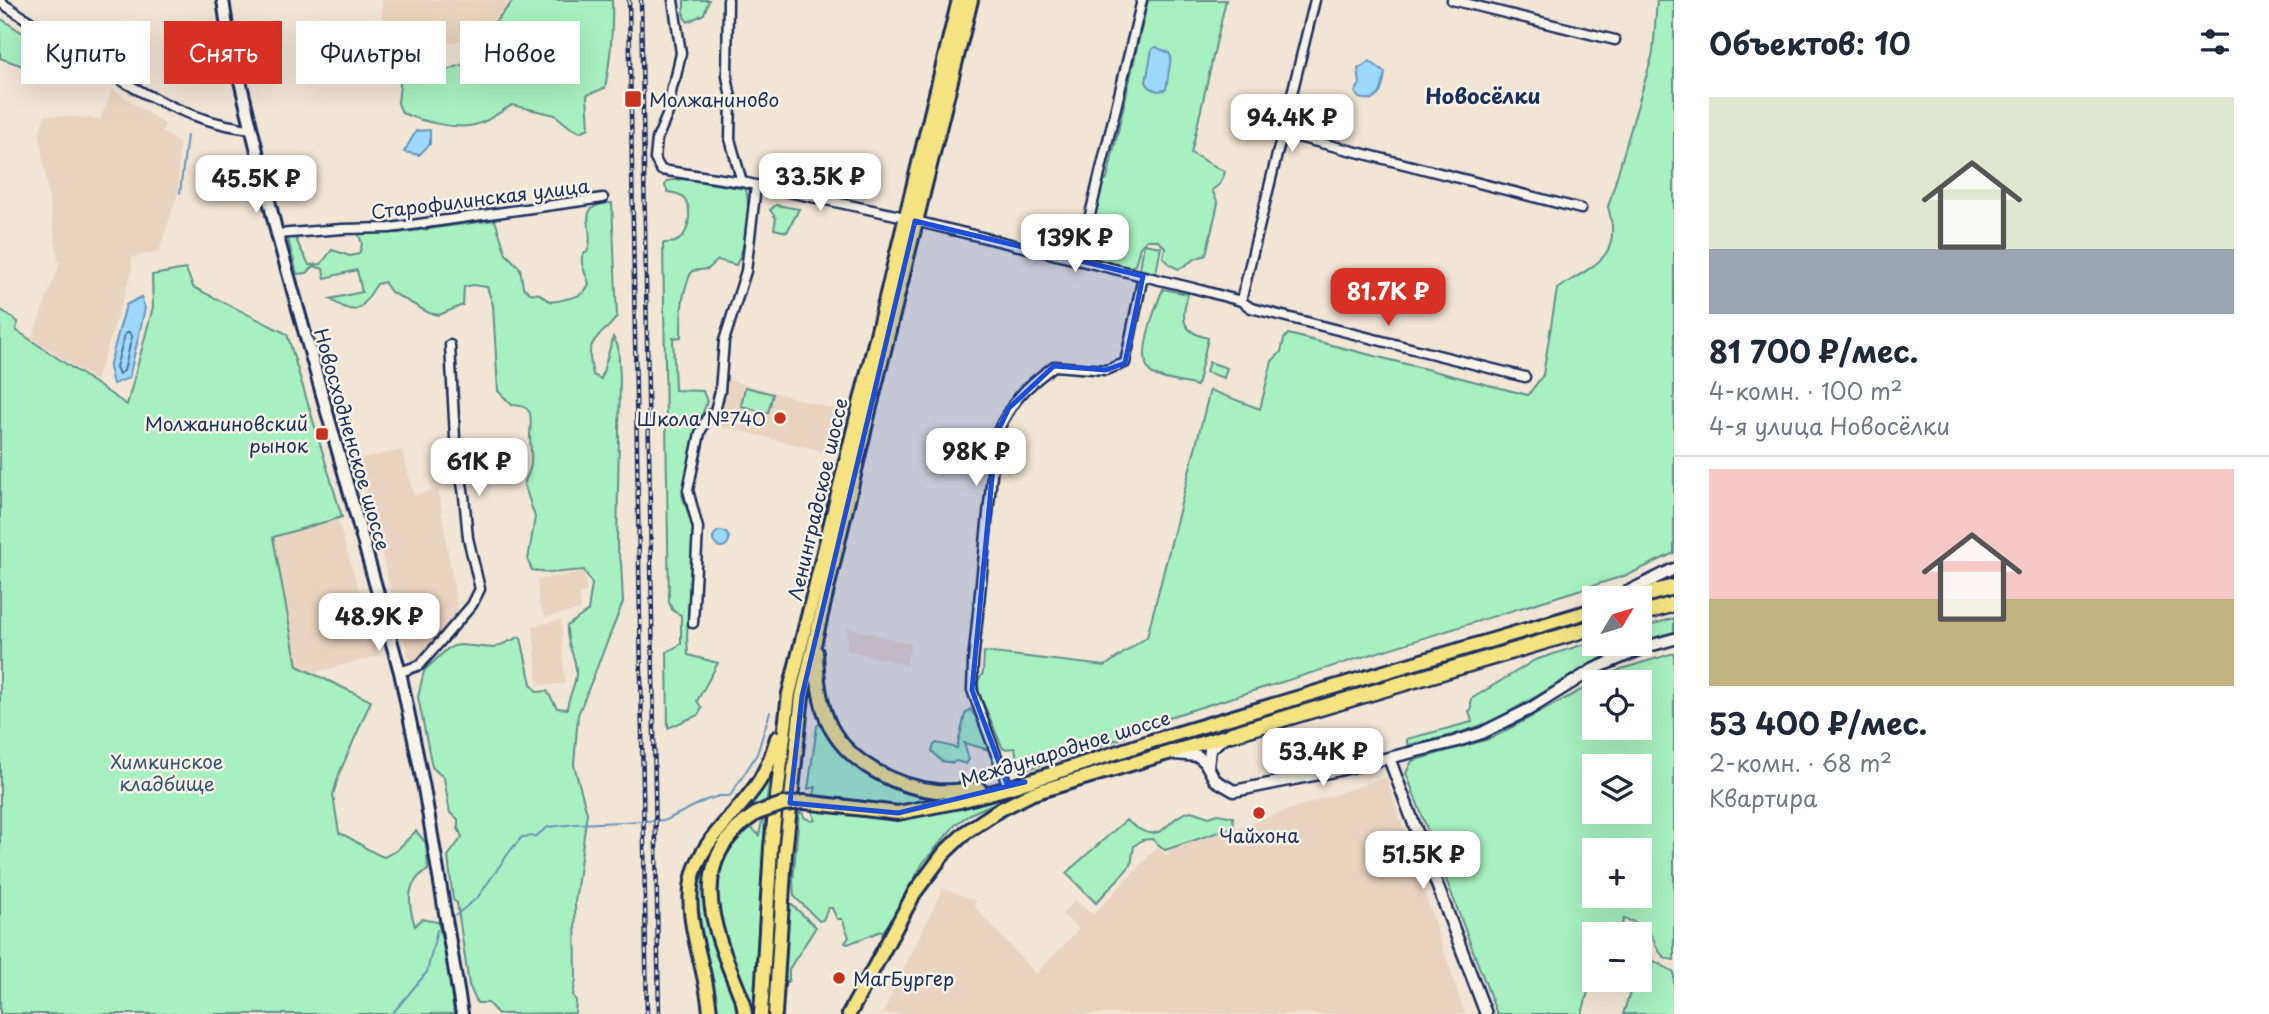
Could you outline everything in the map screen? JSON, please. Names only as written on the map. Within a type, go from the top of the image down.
[{"type":"highway","name":"Ленинградское шоссе","points":[[775,1014],[785,853],[802,696],[959,0]]},
{"type":"highway","name":"Ленинградское шоссе","points":[[761,1014],[771,847],[789,694],[910,219],[971,0]]},
{"type":"highway","points":[[1652,593],[1674,587]]},
{"type":"highway","points":[[1652,610],[1674,604]]},
{"type":"highway","name":"Международное шоссе","points":[[745,1014],[713,922],[709,895],[714,865],[720,849],[739,825],[757,813],[783,804],[804,802],[898,813],[960,801],[1582,613]]},
{"type":"highway","name":"Международное шоссе","points":[[849,1014],[929,871],[966,832],[1033,793],[1582,631]]},
{"type":"highway","points":[[816,637],[817,672],[824,711],[840,740],[865,763],[901,783],[937,791],[961,791],[1025,782]]},
{"type":"highway","points":[[710,1014],[692,911],[692,880],[707,846],[760,779],[771,758],[789,694]]},
{"type":"highway","points":[[859,1014],[902,916]]},
{"type":"main road","name":"Новосходненское шоссе","points":[[223,0],[227,27],[277,234],[400,672],[424,788],[462,1014]]},
{"type":"street","points":[[673,0],[681,54],[668,113],[657,139],[655,159],[657,167],[666,172],[742,182],[910,219],[1241,301],[1251,308],[1525,377]]},
{"type":"street","points":[[728,0],[730,139],[742,182]]},
{"type":"street","points":[[1079,260],[1142,0]]},
{"type":"street","points":[[1241,301],[1315,0]]},
{"type":"street","points":[[1452,0],[1615,40]]},
{"type":"street","points":[[0,2],[160,103],[234,127],[252,129]]},
{"type":"street","points":[[1282,133],[1581,209]]},
{"type":"street","points":[[692,622],[698,528],[688,490],[700,433],[706,419],[715,411],[724,341],[747,261],[756,186]]},
{"type":"street","name":"Старофилинская улица","points":[[277,234],[390,228],[603,198]]},
{"type":"street","points":[[1007,784],[972,690],[996,435],[1009,408],[1034,381],[1054,366],[1106,370],[1125,363],[1143,276]]},
{"type":"street","points":[[400,672],[421,665],[472,605],[480,589],[468,538],[455,438],[450,345]]},
{"type":"street","points":[[1639,586],[1674,569]]},
{"type":"street","points":[[1167,753],[1198,756],[1205,762],[1214,780],[1234,790],[1389,758],[1482,733],[1528,710],[1594,669],[1649,646],[1674,639]]},
{"type":"street","points":[[1209,771],[1210,750],[1230,734]]},
{"type":"street","points":[[1389,758],[1486,1014]]},
{"type":"highlighted area","points":[[915,221],[1143,276],[1125,363],[1106,370],[1054,366],[1009,408],[996,435],[972,690],[1007,784],[1025,782],[898,813],[790,803],[802,696]]},
{"type":"shaded area","points":[[382,0],[512,0],[494,21],[460,21],[460,41],[446,44],[446,21],[382,21]]},
{"type":"shaded area","points":[[113,90],[165,124],[162,132],[179,143],[178,193],[159,251],[132,258],[132,272],[96,381],[32,338],[59,265],[39,133],[45,115],[100,119]]},
{"type":"shaded area","name":"Школа №740","points":[[726,379],[841,411],[831,453],[719,426]]},
{"type":"shaded area","points":[[402,450],[414,495],[438,489],[458,612],[412,663],[357,459]]},
{"type":"shaded area","points":[[337,518],[379,656],[312,673],[297,666],[273,537]]},
{"type":"shaded area","points":[[584,572],[587,592],[579,594],[581,610],[546,617],[539,605],[537,580]]},
{"type":"shaded area","points":[[561,620],[565,684],[538,685],[533,626]]},
{"type":"shaded area","points":[[847,627],[911,644],[906,665],[847,650]]},
{"type":"shaded area","points":[[1386,777],[1465,1014],[882,1014],[943,888],[976,901],[974,906],[1036,974],[1079,929],[1062,914],[1075,900],[1093,915],[1157,847],[1166,855],[1171,850]]},
{"type":"green space","points":[[514,0],[612,0],[607,77],[605,88],[587,95],[589,128],[580,132],[555,115],[512,105],[487,120],[470,126],[440,124],[402,113],[398,103],[400,84],[446,84],[446,70],[460,65],[460,84],[580,84],[580,21],[496,21]]},
{"type":"green space","points":[[684,0],[709,0],[704,14],[688,22],[684,17]]},
{"type":"green space","points":[[1148,0],[1226,0],[1191,153],[1225,172],[1220,184],[1212,190],[1218,203],[1206,255],[1179,269],[1170,265],[1163,257],[1165,247],[1157,240],[1147,240],[1140,247],[1135,265],[1126,269],[1084,255],[1101,182],[1107,179]]},
{"type":"green space","points":[[1657,0],[1674,0],[1674,553],[1630,574],[1591,586],[1582,586],[1582,589],[1124,731],[1125,737],[1019,772],[1015,748],[1003,749],[979,693],[978,681],[983,673],[984,652],[1105,666],[1147,637],[1210,390],[1260,409],[1272,361],[1281,352],[1288,334],[1528,395],[1543,375],[1557,289],[1593,266],[1608,249],[1612,238],[1612,224],[1608,207],[1653,53]]},
{"type":"green space","points":[[0,18],[21,32],[21,65],[0,58]]},
{"type":"green space","points":[[682,179],[746,189],[748,218],[743,247],[736,265],[718,260],[708,269],[692,271],[684,295],[681,337],[673,338],[675,390],[703,391],[707,402],[697,428],[682,495],[695,532],[696,552],[691,570],[688,655],[718,663],[697,701],[702,708],[698,715],[668,728],[667,652],[681,644],[681,615],[673,611],[669,602],[663,243],[680,239],[687,228],[687,203],[681,195],[668,192],[665,186],[667,181]]},
{"type":"green space","points":[[612,203],[617,316],[594,341],[590,355],[593,375],[601,379],[613,337],[618,346],[620,377],[617,547],[621,562],[623,602],[578,715],[574,765],[587,813],[575,902],[575,1013],[498,1014],[488,1003],[477,1003],[469,985],[457,903],[453,900],[448,856],[462,837],[458,819],[450,813],[444,778],[432,767],[418,697],[424,671],[447,649],[460,645],[494,648],[519,637],[531,684],[537,692],[547,691],[557,708],[567,709],[576,671],[567,626],[588,611],[592,584],[584,570],[549,573],[532,570],[528,561],[535,517],[524,484],[531,466],[531,418],[525,407],[512,405],[498,391],[493,305],[487,287],[464,287],[463,305],[439,315],[429,313],[391,292],[384,282],[377,284],[359,308],[348,309],[330,299],[362,292],[357,270],[325,278],[323,269],[314,266],[307,273],[297,274],[288,239],[295,235],[309,265],[321,264],[332,250],[350,256],[359,254],[362,244],[358,232],[399,233],[495,220],[506,254],[520,268],[523,287],[530,293],[555,301],[577,296],[587,288],[589,284],[582,260],[589,247],[589,212],[600,205]]},
{"type":"green space","points":[[776,205],[799,209],[787,232],[774,229],[776,218],[770,210]]},
{"type":"green space","points":[[1144,244],[1161,247],[1156,273],[1140,269]]},
{"type":"green space","name":"Химкинское кладбище","points":[[186,269],[193,287],[287,334],[342,517],[273,537],[297,666],[371,701],[339,774],[333,795],[339,833],[384,857],[396,851],[416,831],[426,843],[428,870],[412,887],[411,910],[415,926],[421,919],[438,922],[448,967],[454,1014],[0,1014],[0,309],[18,322],[16,330],[127,405],[153,307],[152,275]]},
{"type":"green space","points":[[1163,289],[1188,294],[1184,317],[1187,327],[1192,332],[1208,338],[1197,386],[1159,377],[1148,369],[1145,347]]},
{"type":"green space","points":[[1209,362],[1227,368],[1224,378],[1206,372]]},
{"type":"green space","points":[[745,387],[773,394],[768,413],[741,406]]},
{"type":"green space","points":[[1674,618],[1674,632],[1652,638],[1652,624]]},
{"type":"green space","points":[[1582,645],[1582,656],[1607,656],[1491,721],[1461,732],[1408,745],[1407,739],[1472,722],[1469,711],[1471,699],[1535,660]]},
{"type":"green space","points":[[1674,653],[1674,960],[1661,953],[1652,937],[1652,922],[1624,919],[1623,922],[1582,922],[1582,992],[1588,992],[1582,1014],[1497,1014],[1406,773],[1412,761],[1492,738],[1582,689],[1582,740],[1652,740],[1652,670],[1619,670]]},
{"type":"green space","points":[[970,709],[983,728],[990,750],[964,743],[969,759],[966,764],[941,761],[932,751],[934,745],[937,743],[957,748],[965,714]]},
{"type":"green space","points":[[820,723],[825,724],[849,757],[951,796],[897,805],[814,795],[816,787],[808,789],[817,726]]},
{"type":"green space","points":[[1164,744],[1165,748],[1082,770],[1082,769]]},
{"type":"green space","points":[[770,772],[767,799],[734,819]]},
{"type":"green space","points":[[1024,786],[1025,790],[972,813],[956,824],[923,863],[884,930],[845,943],[849,937],[842,919],[837,919],[832,908],[828,908],[823,920],[819,921],[794,896],[799,813],[812,821],[815,820],[811,808],[876,817],[914,817],[946,811]]},
{"type":"green space","points":[[1191,811],[1209,817],[1218,814],[1233,817],[1234,827],[1165,850],[1152,839],[1142,840],[1134,846],[1131,865],[1096,903],[1066,873],[1126,820],[1139,829],[1156,833],[1182,814]]},
{"type":"green space","points":[[765,819],[754,1014],[751,1014],[719,917],[716,895],[719,872],[729,849],[748,825],[759,835],[762,821]]},
{"type":"green space","points":[[716,841],[704,881],[705,912],[740,1014],[716,1014],[697,900],[701,871]]},
{"type":"green space","points":[[789,905],[816,927],[789,969],[789,980],[785,984]]},
{"type":"green space","points":[[1652,960],[1674,972],[1674,1014],[1623,1014],[1630,992],[1652,992]]},
{"type":"water","points":[[1156,47],[1169,53],[1171,57],[1166,89],[1160,91],[1152,89],[1146,82],[1152,49]]},
{"type":"water","points":[[1370,61],[1385,73],[1383,83],[1378,96],[1361,98],[1355,92],[1360,84],[1358,69]]},
{"type":"water","points":[[430,130],[430,144],[419,155],[404,152],[416,131]]},
{"type":"water","points":[[141,297],[145,308],[129,378],[113,384],[109,367],[126,305]]},
{"type":"water","points":[[718,531],[724,531],[729,539],[727,545],[718,547],[713,542],[713,536]]},
{"type":"waterway","points":[[180,193],[187,135]]},
{"type":"waterway","points":[[456,915],[478,897],[522,837],[536,836],[548,827],[666,820],[706,800],[730,796],[757,754],[770,712]]},
{"type":"waterway","points":[[392,1014],[427,972],[437,930]]},
{"type":"railway","points":[[629,0],[647,1014]]},
{"type":"railway","points":[[641,0],[659,1014]]},
{"type":"place","name":"Молжаниново","points":[[633,99]]},
{"type":"place","name":"Школа №740","points":[[780,418]]},
{"type":"place","name":"Молжаниновский рынок","points":[[322,434]]},
{"type":"place","name":"Чайхона","points":[[1259,813]]},
{"type":"place","name":"МагБургер","points":[[839,978]]},
{"type":"district","name":"Новосёлки","points":[[1483,95]]}]
